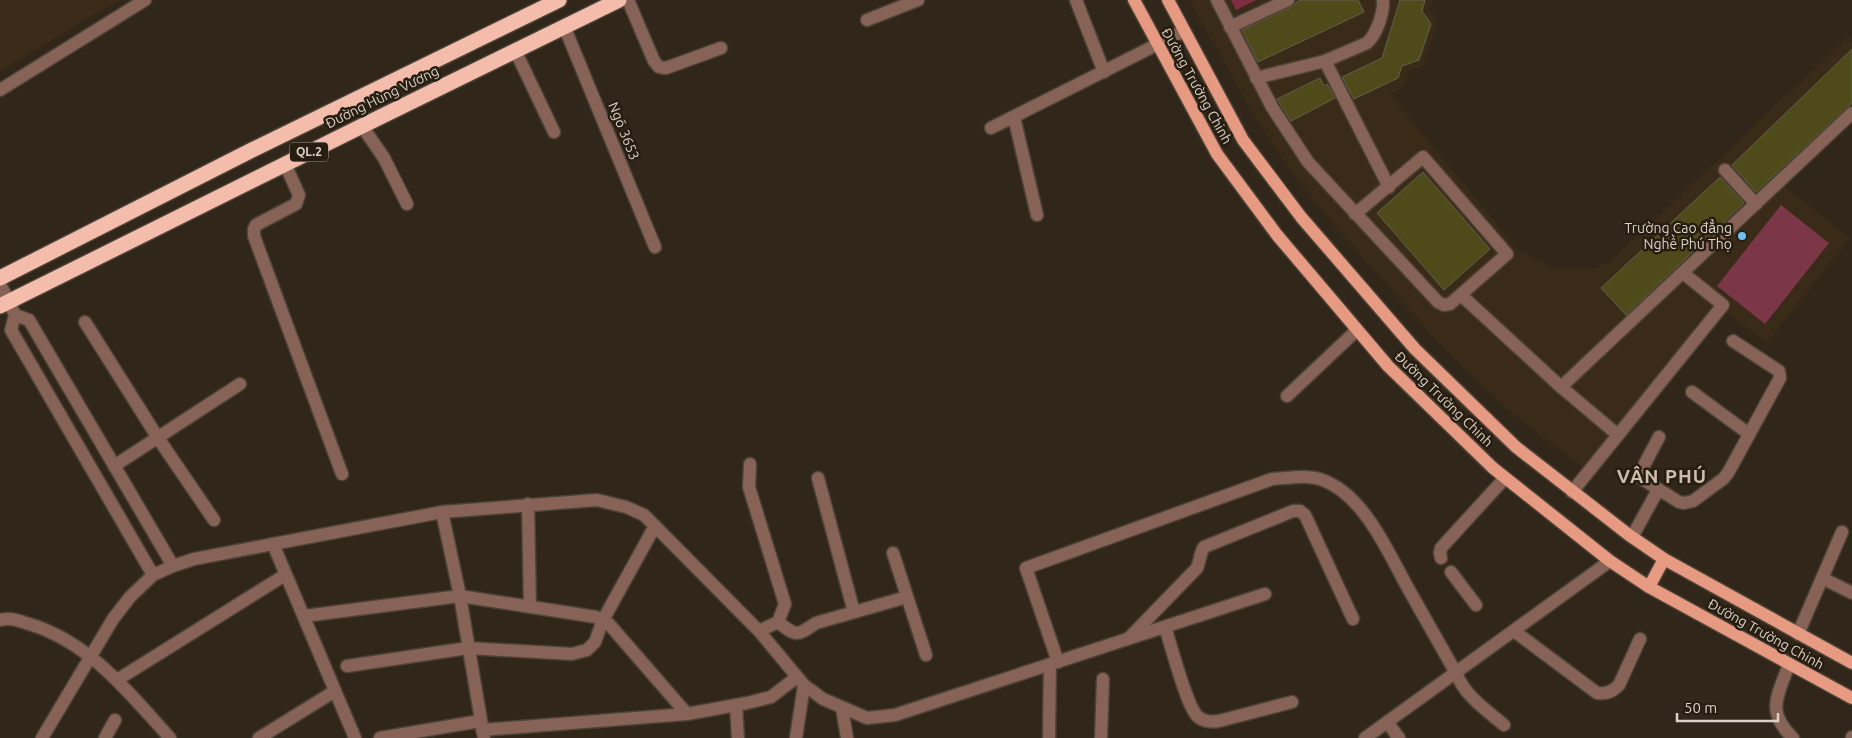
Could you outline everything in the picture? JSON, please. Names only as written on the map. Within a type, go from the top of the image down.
[{"type":"highway","name":"Đường Hùng Vương","points":[[0,278],[252,150],[559,0]]},
{"type":"highway","name":"Đường Hùng Vương","points":[[8,308],[285,164],[619,0]]},
{"type":"main road","name":"Đường Trường Chinh","points":[[1134,0],[1218,154],[1278,235],[1388,366],[1505,478],[1610,561],[1649,587],[1852,698]]},
{"type":"main road","name":"Đường Trường Chinh","points":[[1168,0],[1243,140],[1301,217],[1415,349],[1516,447],[1572,492],[1664,559],[1852,663]]},
{"type":"main road","points":[[1649,587],[1664,559]]},
{"type":"street","points":[[0,90],[145,0]]},
{"type":"street","points":[[628,0],[654,61],[659,67],[666,68],[721,48]]},
{"type":"street","points":[[867,20],[918,0]]},
{"type":"street","points":[[1076,0],[1104,72]]},
{"type":"street","points":[[1218,0],[1256,78],[1308,162],[1356,214],[1438,302],[1450,304],[1507,254],[1423,157],[1356,214]]},
{"type":"street","points":[[1230,28],[1288,0]]},
{"type":"street","points":[[1256,78],[1325,61],[1362,46],[1372,39],[1383,10],[1383,0]]},
{"type":"street","name":"Ngõ 3653","points":[[564,26],[655,247]]},
{"type":"street","points":[[991,128],[1184,31]]},
{"type":"street","points":[[515,50],[554,132]]},
{"type":"street","points":[[1325,61],[1390,187]]},
{"type":"street","points":[[1561,387],[1852,113]]},
{"type":"street","points":[[1014,117],[1037,215]]},
{"type":"street","points":[[362,126],[384,158],[407,204]]},
{"type":"street","points":[[285,164],[298,195],[298,200],[296,204],[256,225],[254,236],[342,474]]},
{"type":"street","points":[[1725,170],[1756,204]]},
{"type":"street","points":[[1572,492],[1723,305],[1683,273]]},
{"type":"street","points":[[0,284],[8,308],[11,330],[153,576]]},
{"type":"street","points":[[1461,295],[1561,387],[1618,435]]},
{"type":"street","points":[[8,308],[29,320],[173,566]]},
{"type":"street","points":[[85,322],[158,438],[214,520]]},
{"type":"street","points":[[1288,396],[1357,330]]},
{"type":"street","points":[[1659,437],[1641,474],[1642,479],[1658,490],[1680,502],[1693,502],[1723,479],[1780,378],[1780,373],[1733,341]]},
{"type":"street","points":[[101,485],[116,470],[158,438],[240,384]]},
{"type":"street","points":[[1692,392],[1749,434]]},
{"type":"street","points":[[68,428],[85,417]]},
{"type":"street","points":[[750,464],[749,487],[785,604],[778,622],[759,631]]},
{"type":"street","points":[[1049,738],[1054,663],[1026,568],[1272,479],[1303,477],[1323,479],[1337,486],[1355,503],[1376,531],[1456,673],[1463,690],[1504,725]]},
{"type":"street","points":[[818,478],[854,612]]},
{"type":"street","points":[[1441,558],[1441,548],[1505,478]]},
{"type":"street","points":[[1632,537],[1658,490]]},
{"type":"street","points":[[42,738],[113,620],[130,597],[153,576],[173,566],[194,559],[442,512],[597,500],[644,515],[759,631],[800,681],[823,699],[867,718],[895,715],[1264,594]]},
{"type":"street","points":[[528,504],[530,607]]},
{"type":"street","points":[[1128,639],[1197,568],[1204,547],[1293,511],[1300,511],[1305,515],[1353,619]]},
{"type":"street","points":[[442,512],[460,596],[482,730]]},
{"type":"street","points":[[347,666],[468,648],[572,654],[587,650],[595,642],[603,620],[655,526]]},
{"type":"street","points":[[1798,634],[1842,532]]},
{"type":"street","points":[[273,544],[355,738]]},
{"type":"street","points":[[893,553],[926,655]]},
{"type":"street","points":[[1365,738],[1610,561]]},
{"type":"street","points":[[1451,572],[1476,605]]},
{"type":"street","points":[[117,680],[285,575]]},
{"type":"street","points":[[1822,578],[1852,593]]},
{"type":"street","points":[[304,616],[460,596],[596,618],[609,624],[687,714]]},
{"type":"street","points":[[778,622],[792,634],[798,634],[816,623],[907,597]]},
{"type":"street","points":[[0,620],[10,618],[34,625],[59,635],[91,656],[117,680],[170,738]]},
{"type":"street","points":[[1165,627],[1190,704],[1197,716],[1207,722],[1219,721],[1292,702]]},
{"type":"street","points":[[1514,631],[1597,693],[1606,694],[1619,685],[1640,639]]},
{"type":"street","points":[[1789,664],[1776,702],[1778,719],[1783,728],[1794,738]]},
{"type":"street","points":[[1101,738],[1103,679]]},
{"type":"street","points":[[380,738],[687,714],[771,697],[800,681]]},
{"type":"street","points":[[796,738],[800,681]]},
{"type":"street","points":[[259,738],[335,691]]},
{"type":"street","points":[[736,705],[738,738]]},
{"type":"street","points":[[842,708],[847,738]]},
{"type":"street","points":[[105,738],[115,720]]},
{"type":"street","points":[[1387,722],[1400,738]]},
{"type":"shaded area","points":[[0,0],[123,0],[108,6],[0,72]]},
{"type":"shaded area","name":"Trường Cao đẳng Nghề Phú Thọ","points":[[1189,0],[1433,0],[1430,10],[1438,20],[1423,66],[1408,72],[1402,88],[1390,94],[1519,251],[1547,265],[1563,268],[1593,268],[1609,263],[1848,37],[1852,41],[1852,121],[1784,186],[1850,238],[1767,343],[1726,312],[1718,319],[1594,476],[1509,411],[1429,332],[1341,233],[1291,172],[1255,118]]},
{"type":"shaded area","points":[[1231,0],[1256,0],[1236,10]]},
{"type":"shaded area","points":[[1781,205],[1829,243],[1765,324],[1717,286]]},
{"type":"building","points":[[1299,0],[1358,0],[1364,12],[1258,62],[1242,30],[1291,7]]},
{"type":"building","points":[[1400,0],[1425,0],[1422,11],[1431,24],[1419,60],[1402,66],[1398,78],[1354,99],[1342,77],[1382,58]]},
{"type":"building","points":[[1852,49],[1852,103],[1756,192],[1732,165]]},
{"type":"building","points":[[1320,78],[1324,86],[1327,84],[1335,98],[1291,121],[1277,99]]},
{"type":"building","points":[[1423,172],[1490,249],[1444,290],[1377,213]]},
{"type":"building","points":[[1720,177],[1744,203],[1626,315],[1601,288]]},
{"type":"place","name":"Trường Cao đẳng Nghề Phú Thọ","points":[[1742,236]]},
{"type":"district","name":"VÂN PHÚ","points":[[1662,476]]}]
